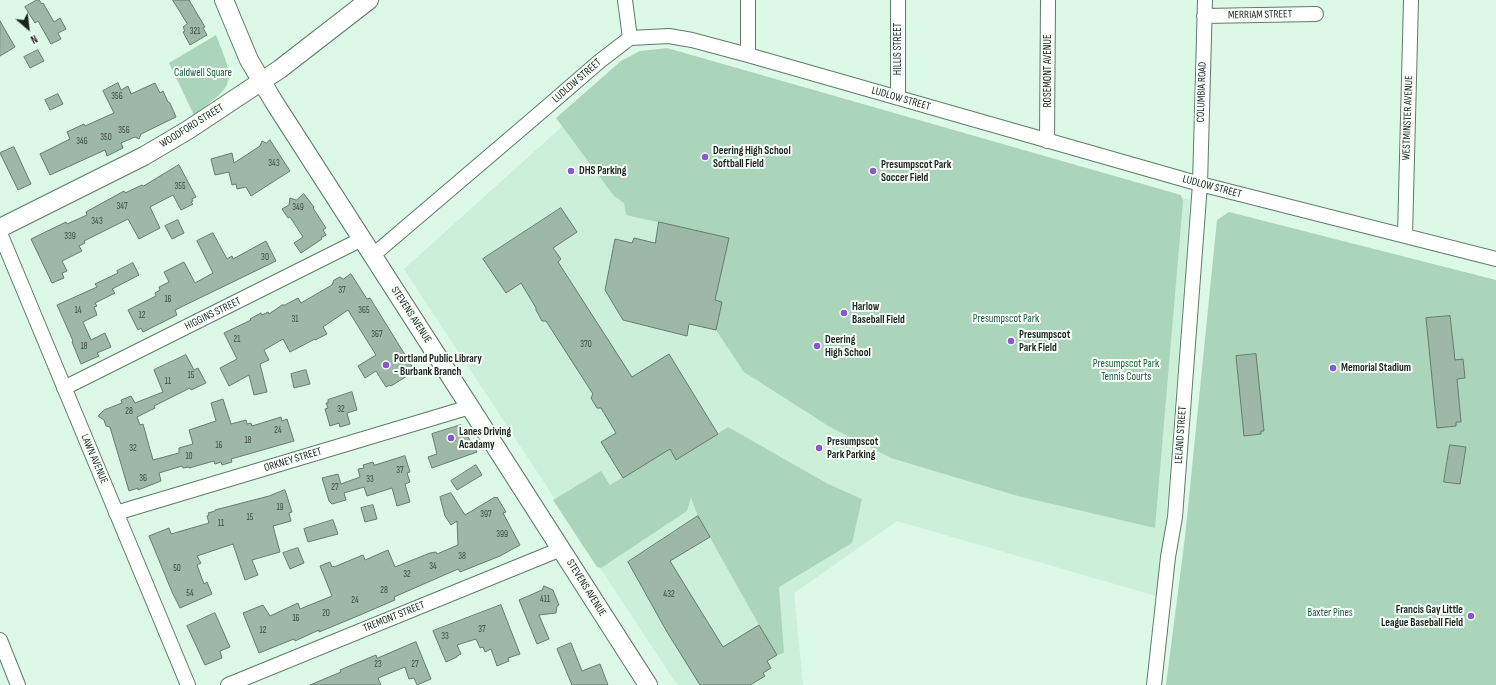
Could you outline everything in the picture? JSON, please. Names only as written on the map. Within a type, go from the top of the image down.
[{"type":"main road","name":"STEVENS AVENUE","points":[[224,0],[249,60],[261,81],[648,685]]},
{"type":"main road","name":"WOODFORD STREET","points":[[0,228],[144,156],[188,130],[280,69],[369,0]]},
{"type":"street","points":[[625,0],[630,38]]},
{"type":"street","points":[[748,0],[748,55]]},
{"type":"street","name":"HILLIS STREET","points":[[898,0],[898,98]]},
{"type":"street","name":"ROSEMONT AVENUE","points":[[1047,141],[1048,0]]},
{"type":"street","name":"COLUMBIA ROAD","points":[[1200,184],[1205,0]]},
{"type":"street","name":"WESTMINSTER AVENUE","points":[[1405,236],[1411,0]]},
{"type":"street","name":"MERRIAM STREET","points":[[1204,16],[1316,14]]},
{"type":"street","name":"LUDLOW STREET","points":[[372,256],[600,61],[630,38],[669,36],[748,55],[1200,184],[1496,259]]},
{"type":"street","name":"LELAND STREET","points":[[1154,685],[1168,557],[1175,517],[1200,184]]},
{"type":"street","name":"LAWN AVENUE","points":[[0,234],[188,685]]},
{"type":"street","name":"HIGGINS STREET","points":[[64,388],[362,240]]},
{"type":"street","name":"ORKNEY STREET","points":[[116,513],[470,407]]},
{"type":"street","name":"TREMONT STREET","points":[[228,685],[561,549]]},
{"type":"street","points":[[0,640],[18,685]]},
{"type":"street","points":[[1149,685],[1154,685]]},
{"type":"shaded area","name":"Deering High School","points":[[647,50],[1190,200],[1164,548],[1163,598],[897,521],[794,593],[803,685],[677,685],[404,269]]},
{"type":"green space","name":"Caldwell Square","points":[[216,35],[227,63],[229,73],[228,81],[225,88],[218,96],[194,115],[169,63]]},
{"type":"green space","name":"Presumpscot Park","points":[[667,48],[1181,195],[1183,201],[1155,528],[1018,496],[891,458],[830,427],[744,372],[716,330],[722,302],[715,300],[729,238],[626,215],[624,203],[614,196],[556,118],[621,61],[640,51]]},
{"type":"green space","name":"Baxter Pines","points":[[1229,212],[1496,280],[1496,685],[1166,685],[1185,537],[1217,220]]},
{"type":"green space","points":[[728,427],[828,484],[862,499],[852,543],[779,587],[784,653],[777,655],[698,516],[691,498],[687,511],[601,568],[597,567],[553,500],[601,471],[610,485],[670,449],[677,460]]},
{"type":"building","points":[[39,0],[42,4],[43,3],[54,22],[60,18],[66,29],[58,33],[61,39],[51,44],[38,21],[35,23],[25,7]]},
{"type":"building","points":[[173,0],[189,0],[205,27],[203,28],[207,35],[190,45],[183,32],[185,31],[183,27],[187,24]]},
{"type":"building","points":[[0,21],[15,47],[0,56]]},
{"type":"building","points":[[38,50],[44,61],[30,68],[24,57]]},
{"type":"building","points":[[118,83],[121,90],[128,86],[131,94],[155,83],[160,93],[163,91],[176,117],[141,134],[139,139],[135,137],[121,143],[123,148],[107,156],[105,150],[50,175],[40,154],[70,139],[67,132],[114,113],[103,91]]},
{"type":"building","points":[[58,94],[63,104],[50,110],[45,100]]},
{"type":"building","points":[[270,140],[290,171],[251,196],[246,187],[237,189],[236,184],[232,185],[229,172],[215,175],[211,159],[232,153],[234,163],[260,146],[262,141],[266,143]]},
{"type":"building","points":[[14,147],[31,184],[18,190],[0,153]]},
{"type":"building","points":[[179,165],[196,197],[192,199],[193,201],[191,202],[193,204],[181,210],[173,195],[150,207],[160,228],[139,239],[128,219],[84,241],[85,243],[79,246],[82,251],[62,261],[67,271],[62,273],[64,278],[52,283],[31,239],[66,222],[67,224],[87,215],[86,212],[124,191],[125,193],[142,185],[143,186]]},
{"type":"building","points":[[304,194],[314,207],[313,208],[326,228],[323,230],[326,235],[301,253],[294,243],[303,237],[290,217],[288,218],[282,209],[289,205],[290,198],[296,200]]},
{"type":"building","points":[[561,208],[577,232],[553,248],[561,259],[558,262],[632,377],[669,354],[718,434],[676,460],[670,449],[623,478],[601,442],[616,433],[601,408],[597,408],[591,398],[593,394],[546,321],[542,321],[521,283],[506,293],[483,259]]},
{"type":"building","points":[[178,220],[184,233],[172,239],[165,226]]},
{"type":"building","points":[[659,222],[729,238],[715,300],[722,302],[716,330],[689,324],[687,336],[623,320],[605,290],[615,239],[632,243],[634,238],[655,243]]},
{"type":"building","points":[[213,233],[227,259],[232,256],[233,259],[266,241],[276,261],[175,310],[177,315],[143,332],[141,328],[138,330],[128,310],[156,296],[155,293],[160,290],[159,287],[169,282],[164,272],[184,262],[195,283],[213,273],[197,241]]},
{"type":"building","points":[[133,263],[139,275],[112,289],[115,293],[95,303],[97,306],[94,307],[97,315],[83,322],[91,340],[105,333],[111,347],[97,353],[99,356],[81,364],[72,342],[73,341],[57,305],[97,287],[95,284],[118,273],[117,271]]},
{"type":"building","points":[[351,274],[367,299],[370,298],[415,371],[391,386],[386,387],[376,371],[365,378],[358,366],[376,355],[348,310],[323,327],[327,334],[290,352],[283,339],[264,350],[269,360],[260,364],[267,392],[254,395],[249,375],[229,386],[220,368],[237,359],[224,333],[251,320],[250,319],[261,313],[262,315],[268,312],[269,314],[282,305],[285,305],[298,298],[301,303],[332,285],[334,280],[340,277],[343,279]]},
{"type":"building","points":[[1450,316],[1455,360],[1463,359],[1465,378],[1457,379],[1461,422],[1456,422],[1456,426],[1437,428],[1426,318]]},
{"type":"building","points":[[1256,354],[1264,431],[1261,431],[1261,434],[1244,436],[1236,356]]},
{"type":"building","points":[[186,355],[194,370],[198,368],[206,383],[191,390],[190,388],[154,406],[155,408],[137,417],[140,425],[143,424],[153,460],[179,453],[179,448],[193,444],[189,430],[216,421],[211,403],[223,399],[231,424],[246,420],[247,424],[251,423],[252,426],[281,417],[282,421],[287,419],[294,441],[231,459],[232,462],[222,465],[221,462],[215,464],[214,461],[189,468],[183,468],[182,466],[159,473],[161,481],[138,490],[138,488],[129,491],[110,427],[106,426],[104,420],[98,416],[104,410],[122,403],[121,400],[131,396],[135,403],[163,392],[154,370]]},
{"type":"building","points":[[306,370],[310,384],[294,388],[291,374]]},
{"type":"building","points":[[352,392],[357,410],[347,413],[350,424],[340,427],[339,423],[330,426],[325,409],[328,408],[326,403],[328,403],[328,400]]},
{"type":"building","points":[[461,425],[477,452],[432,468],[428,457],[437,454],[432,434]]},
{"type":"building","points":[[1450,445],[1466,447],[1460,484],[1444,482]]},
{"type":"building","points":[[405,456],[410,472],[407,473],[410,482],[405,484],[410,502],[397,506],[392,488],[367,496],[364,487],[344,493],[346,500],[332,504],[329,501],[322,478],[338,474],[341,484],[360,477],[358,469],[364,468],[363,465],[373,462],[374,465]]},
{"type":"building","points":[[476,465],[482,475],[457,490],[451,481]]},
{"type":"building","points":[[285,490],[292,512],[289,513],[291,521],[273,526],[280,552],[252,560],[258,575],[245,580],[233,544],[197,556],[201,563],[197,565],[204,584],[207,582],[212,594],[180,608],[149,536],[169,528],[171,534],[209,523],[207,516],[209,515],[208,513]]},
{"type":"building","points":[[451,493],[465,515],[497,497],[506,512],[503,513],[520,545],[500,556],[460,572],[458,569],[394,597],[395,600],[353,618],[319,632],[319,630],[295,641],[294,639],[259,653],[243,613],[263,605],[270,616],[298,603],[300,609],[332,596],[320,566],[330,562],[332,567],[334,567],[363,555],[365,560],[388,550],[395,567],[430,553],[436,552],[437,554],[458,545],[457,521],[451,525],[445,516],[440,497]]},
{"type":"building","points":[[373,505],[377,519],[365,522],[361,508]]},
{"type":"building","points":[[698,516],[710,537],[670,561],[723,647],[759,625],[777,655],[767,661],[771,668],[763,673],[765,676],[750,685],[700,685],[667,632],[628,562]]},
{"type":"building","points":[[333,520],[338,534],[308,542],[304,529]]},
{"type":"building","points":[[298,548],[304,563],[290,569],[283,553]]},
{"type":"building","points":[[544,586],[553,590],[559,605],[557,606],[556,613],[539,615],[549,639],[537,644],[519,600],[542,590]]},
{"type":"building","points":[[501,605],[520,654],[508,658],[509,661],[497,666],[491,649],[485,652],[483,647],[480,648],[476,639],[457,645],[461,654],[446,662],[433,631]]},
{"type":"building","points":[[215,613],[230,647],[220,651],[222,658],[205,665],[187,626]]},
{"type":"building","points":[[416,642],[431,679],[417,685],[414,678],[409,679],[405,667],[378,678],[381,685],[310,685],[341,672],[340,670],[376,655],[377,658]]},
{"type":"building","points":[[571,643],[582,671],[600,664],[608,685],[572,685],[557,649]]},
{"type":"place","name":"Deering High School Softball Field","points":[[705,157]]},
{"type":"place","name":"DHS Parking","points":[[571,171]]},
{"type":"place","name":"Presumpscot Park Soccer Field","points":[[873,171]]},
{"type":"place","name":"Harlow Baseball Field","points":[[844,313]]},
{"type":"place","name":"Presumpscot Park Field","points":[[1011,341]]},
{"type":"place","name":"Deering High School","points":[[817,346]]},
{"type":"place","name":"Portland Public Library - Burbank Branch","points":[[386,365]]},
{"type":"place","name":"Memorial Stadium","points":[[1333,368]]},
{"type":"place","name":"Lanes Driving Acadamy","points":[[451,438]]},
{"type":"place","name":"Presumpscot Park Parking","points":[[819,448]]},
{"type":"place","name":"Francis Gay Little League Baseball Field","points":[[1471,616]]},
{"type":"park label","name":"Presumpscot Park Tennis Courts","points":[[1126,370]]}]
